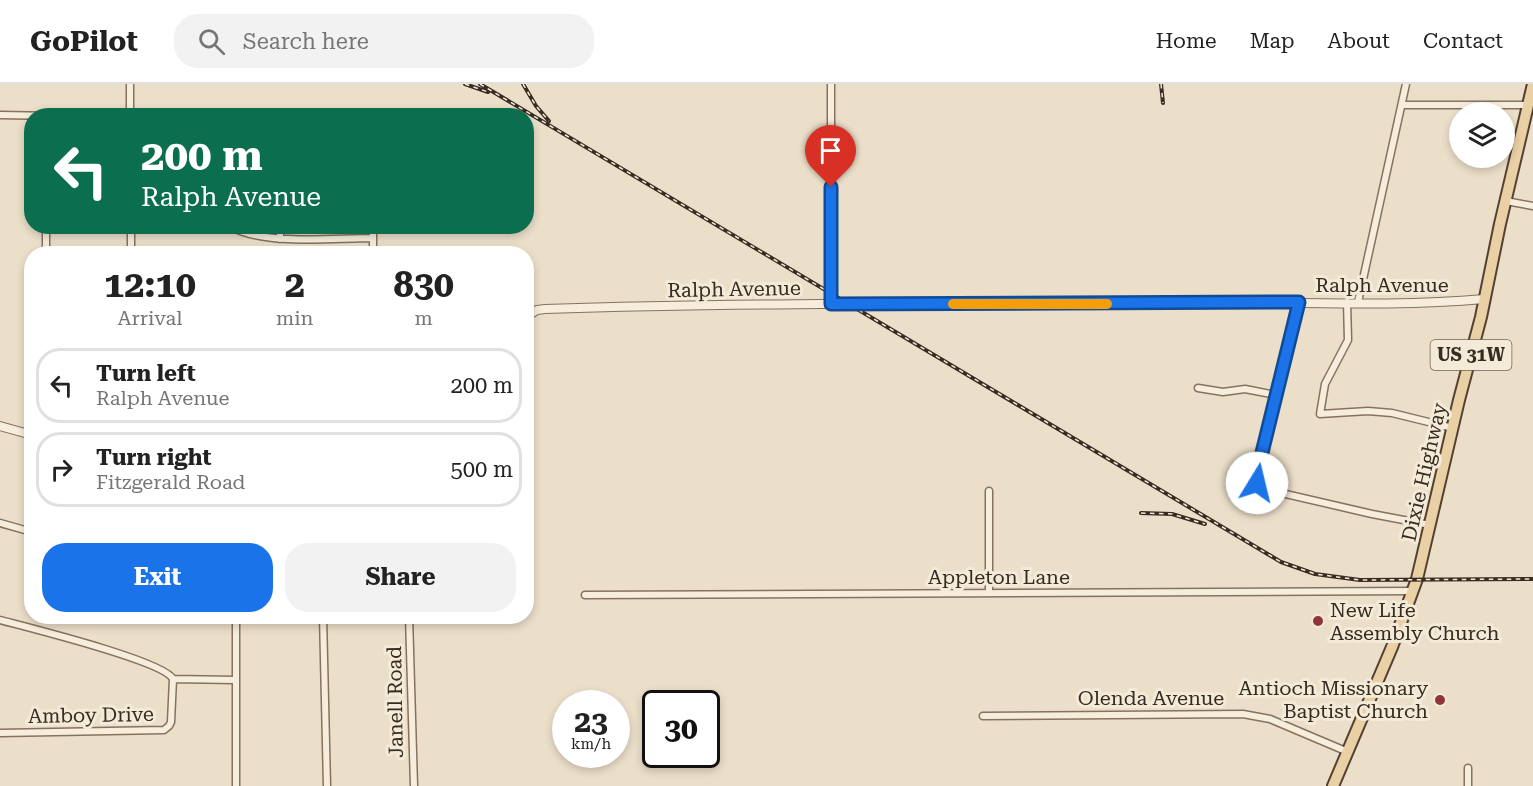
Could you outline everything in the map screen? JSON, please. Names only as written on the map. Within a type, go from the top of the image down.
[{"type":"main road","name":"Dixie Highway","points":[[1333,786],[1414,591],[1533,84]]},
{"type":"street","points":[[130,84],[130,108]]},
{"type":"street","points":[[831,84],[831,304]]},
{"type":"street","points":[[1358,302],[1406,84]]},
{"type":"street","points":[[1402,105],[1528,105]]},
{"type":"street","points":[[0,115],[24,115]]},
{"type":"street","points":[[1506,201],[1533,206]]},
{"type":"street","points":[[244,234],[280,239],[373,238]]},
{"type":"street","points":[[280,234],[280,239]]},
{"type":"street","points":[[373,234],[373,246]]},
{"type":"street","name":"Ralph Avenue","points":[[534,312],[545,309],[831,304],[1347,303],[1484,299]]},
{"type":"street","points":[[1299,302],[1258,469],[1257,483],[1264,489],[1431,525]]},
{"type":"street","points":[[1347,303],[1348,340],[1325,384],[1320,414],[1368,411],[1392,413],[1453,428]]},
{"type":"street","points":[[1198,388],[1223,392],[1245,389],[1276,395]]},
{"type":"street","points":[[0,426],[24,433]]},
{"type":"street","points":[[989,491],[989,593]]},
{"type":"street","points":[[0,523],[24,530]]},
{"type":"street","name":"Appleton Lane","points":[[585,595],[1414,591]]},
{"type":"street","points":[[0,620],[139,660],[168,673],[172,679],[235,680]]},
{"type":"street","points":[[236,624],[236,786]]},
{"type":"street","points":[[323,624],[327,786]]},
{"type":"street","name":"Janell Road","points":[[410,624],[414,786]]},
{"type":"street","name":"Amboy Drive","points":[[0,733],[164,730],[171,722],[172,679]]},
{"type":"street","name":"Olenda Avenue","points":[[983,716],[1243,714],[1270,719],[1348,752]]},
{"type":"street","points":[[1468,768],[1468,786]]},
{"type":"railway","points":[[465,84],[488,92]]},
{"type":"railway","points":[[480,84],[520,108]]},
{"type":"railway","points":[[523,84],[536,106],[549,121]]},
{"type":"railway","points":[[1161,84],[1163,103]]},
{"type":"railway","points":[[534,116],[1281,562],[1315,574],[1360,580],[1533,579]]},
{"type":"railway","points":[[1141,513],[1172,514],[1205,524]]},
{"type":"slow traffic","points":[[953,304],[1107,304]]},
{"type":"place","name":"New Life Assembly Church","points":[[1318,621]]},
{"type":"place","name":"Antioch Missionary Baptist Church","points":[[1440,700]]},
{"type":"route","points":[[831,187],[831,304],[1048,305],[1299,302],[1258,469],[1257,483]]}]
